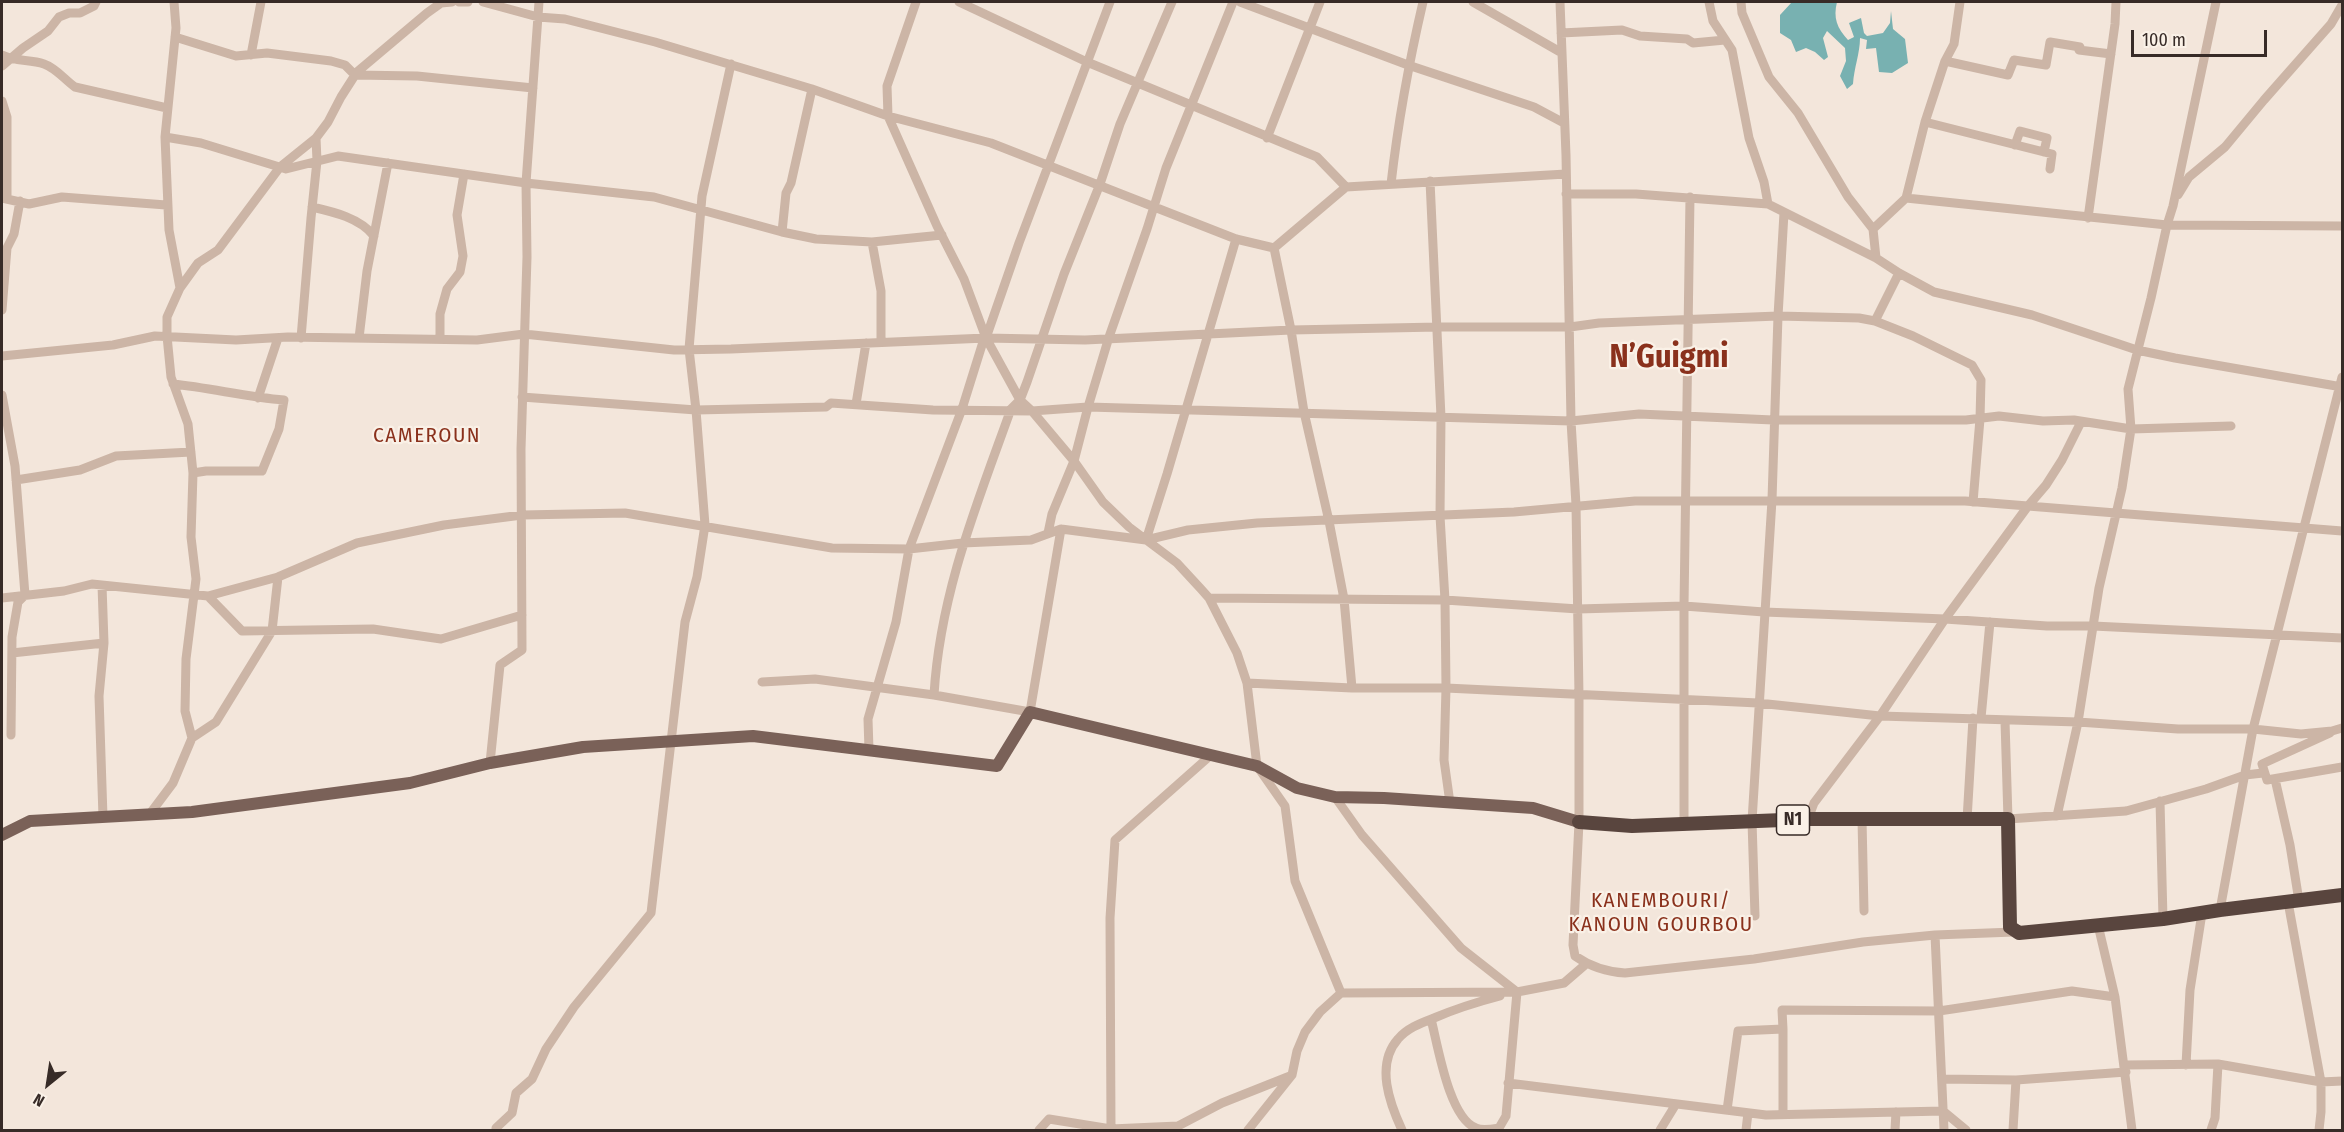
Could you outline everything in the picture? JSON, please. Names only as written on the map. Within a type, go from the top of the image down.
[{"type":"highway","name":"N1","points":[[1579,822],[1624,826],[1684,826],[1808,819],[2008,819]]},
{"type":"highway","points":[[2008,819],[2010,927],[2014,932],[2163,919],[2343,895]]},
{"type":"main road","points":[[2,835],[30,821],[149,815],[308,798],[352,789],[410,783],[490,763],[583,747],[753,736],[997,766],[1030,712]]},
{"type":"main road","name":"N1","points":[[1030,712],[1257,766],[1297,788],[1335,797],[1533,808],[1579,822]]},
{"type":"street","points":[[2,66],[5,57],[48,31],[59,17],[69,13],[80,13],[94,6],[96,2]]},
{"type":"street","points":[[174,2],[175,38],[165,136],[166,205],[180,288]]},
{"type":"street","points":[[251,55],[261,2]]},
{"type":"street","points":[[192,738],[185,711],[185,701],[186,659],[196,579],[191,537],[193,473],[188,424],[171,377],[167,317],[180,288],[198,263],[218,250],[280,167],[316,138],[355,75],[427,13],[441,3],[453,2]]},
{"type":"street","points":[[459,2],[468,2]]},
{"type":"street","points":[[483,2],[538,17],[565,19],[731,64],[888,116],[991,143],[1236,238],[1274,248]]},
{"type":"street","points":[[490,763],[500,665],[522,650],[522,397],[527,257],[526,183],[539,2]]},
{"type":"street","points":[[916,2],[887,86],[888,116],[964,279],[986,338],[1020,400],[1074,461],[1103,502],[1146,540],[1177,563],[1209,598],[1238,653],[1247,683],[1257,766],[1285,806],[1295,880],[1341,993]]},
{"type":"street","points":[[959,2],[1087,62],[1317,157],[1346,187]]},
{"type":"street","points":[[868,750],[868,719],[896,621],[909,549],[963,409],[982,345],[1110,2]]},
{"type":"street","points":[[934,695],[936,658],[951,581],[963,543],[1011,409],[1020,400],[1120,124],[1172,2]]},
{"type":"street","points":[[1048,532],[1052,514],[1074,461],[1109,337],[1166,168],[1233,2]]},
{"type":"street","points":[[1240,2],[1408,65],[1534,107],[1564,123]]},
{"type":"street","points":[[1267,138],[1320,2]]},
{"type":"street","points":[[1391,184],[1398,122],[1408,65],[1423,2]]},
{"type":"street","points":[[1473,2],[1562,53]]},
{"type":"street","points":[[1560,2],[1578,609],[1579,822],[1573,945],[1575,956],[1586,964],[1609,972],[1625,973],[1754,959],[1863,942],[1935,935],[2014,932]]},
{"type":"street","points":[[1709,2],[1713,21],[1732,50],[1749,138],[1764,182],[1768,204]]},
{"type":"street","points":[[1741,2],[1742,13],[1769,77],[1798,113],[1848,197],[1873,229],[1876,258]]},
{"type":"street","points":[[1873,229],[1906,198],[1925,122],[1945,61],[1954,44],[1960,2]]},
{"type":"street","points":[[2088,218],[2115,24],[2116,2]]},
{"type":"street","points":[[2174,206],[2216,2]]},
{"type":"street","points":[[2058,816],[2078,722],[2093,626],[2115,512],[2122,488],[2131,429],[2128,389],[2167,225],[2189,177],[2225,147],[2331,24],[2343,5]]},
{"type":"street","points":[[1561,33],[1622,30],[1640,36],[1686,39],[1693,43],[1725,40]]},
{"type":"street","points":[[175,38],[236,56],[267,53],[331,61],[345,65],[355,75],[417,76],[533,88]]},
{"type":"street","points":[[1945,61],[2008,75],[2014,60],[2046,65],[2050,42],[2080,47],[2079,50],[2111,54]]},
{"type":"street","points":[[5,57],[44,64],[75,87],[167,108]]},
{"type":"street","points":[[496,1131],[496,1128],[512,1113],[516,1093],[532,1078],[546,1049],[574,1007],[651,914],[685,622],[697,577],[705,525],[689,349],[701,209],[731,64]]},
{"type":"street","points":[[782,232],[786,193],[791,183],[812,89]]},
{"type":"street","points":[[2,101],[7,117],[4,198],[29,204],[62,197],[166,205]]},
{"type":"street","points":[[1925,122],[2052,154],[2050,169]]},
{"type":"street","points":[[2015,145],[2020,131],[2047,138],[2044,152]]},
{"type":"street","points":[[165,136],[201,143],[286,169],[338,156],[526,183],[654,197],[816,239],[872,242],[942,235]]},
{"type":"street","points":[[301,338],[317,161],[316,138]]},
{"type":"street","points":[[359,338],[367,271],[388,163]]},
{"type":"street","points":[[440,339],[440,314],[447,289],[460,272],[463,256],[457,215],[464,174]]},
{"type":"street","points":[[1274,248],[1346,187],[1566,174]]},
{"type":"street","points":[[1430,181],[1441,417],[1440,516],[1445,600],[1446,688],[1444,760],[1450,803]]},
{"type":"street","points":[[1566,194],[1690,197],[1768,204],[1876,258],[1934,292],[2032,315],[2138,350],[2175,358],[2342,383],[2253,729],[2220,910]]},
{"type":"street","points":[[1684,826],[1684,606],[1690,197]]},
{"type":"street","points":[[1906,198],[2167,225],[2343,226]]},
{"type":"street","points":[[2,310],[7,248],[14,234],[20,201]]},
{"type":"street","points":[[312,207],[360,223],[367,227],[374,236]]},
{"type":"street","points":[[1755,916],[1752,821],[1772,500],[1773,420],[1784,213]]},
{"type":"street","points":[[1146,540],[1236,238]]},
{"type":"street","points":[[872,242],[881,291],[881,342]]},
{"type":"street","points":[[1274,248],[1292,330],[1304,412],[1344,599],[1352,688]]},
{"type":"street","points":[[1875,321],[1899,273]]},
{"type":"street","points":[[2,356],[113,345],[155,336],[236,340],[278,338],[477,340],[524,334],[689,349],[1292,330],[1570,327],[1599,323],[1778,316],[1859,318],[1875,321],[1972,365],[1981,380],[1973,502]]},
{"type":"street","points":[[258,398],[278,338]]},
{"type":"street","points":[[856,404],[866,343]]},
{"type":"street","points":[[173,384],[284,400],[279,429],[262,471],[193,473]]},
{"type":"street","points":[[2,395],[16,480],[25,595],[18,602],[12,637],[11,735]]},
{"type":"street","points":[[522,397],[696,410],[826,407],[831,403],[933,410],[1032,411],[1088,407],[1571,421],[1639,414],[1773,420],[1980,419],[2000,416],[2081,422],[2131,429],[2231,426]]},
{"type":"street","points":[[1808,819],[1814,803],[1880,716],[1946,619],[2028,506],[2046,485],[2062,460],[2081,422]]},
{"type":"street","points":[[16,480],[80,470],[116,456],[191,452]]},
{"type":"street","points":[[2,598],[64,591],[92,584],[208,596],[278,577],[357,543],[444,525],[522,516],[625,513],[832,548],[909,549],[963,543],[1031,540],[1061,529],[1146,540],[1188,530],[1219,527],[1514,512],[1635,501],[1973,502],[2343,531]]},
{"type":"street","points":[[762,682],[815,679],[934,695],[1030,712],[1061,529]]},
{"type":"street","points":[[149,815],[173,783],[192,738],[216,722],[272,631],[278,577]]},
{"type":"street","points":[[102,585],[104,643],[99,696],[103,817]]},
{"type":"street","points":[[208,596],[242,631],[373,629],[441,639],[522,615]]},
{"type":"street","points":[[1209,598],[1445,600],[1578,609],[1684,606],[2048,626],[2093,626],[2343,638]]},
{"type":"street","points":[[1966,820],[1990,622]]},
{"type":"street","points":[[12,653],[104,643]]},
{"type":"street","points":[[1247,683],[1352,688],[1446,688],[1758,703],[1880,716],[2078,722],[2178,729],[2253,729],[2301,734],[2339,731]]},
{"type":"street","points":[[2005,721],[2008,819],[2126,811],[2206,789],[2245,775],[2263,772]]},
{"type":"street","points":[[2339,731],[2262,764],[2267,780],[2343,767]]},
{"type":"street","points":[[1111,1129],[1110,918],[1115,840],[1211,755]]},
{"type":"street","points":[[2275,779],[2290,845],[2294,901],[2321,1082],[2322,1112],[2319,1131]]},
{"type":"street","points":[[1335,797],[1362,835],[1461,948],[1517,992]]},
{"type":"street","points":[[2160,801],[2163,919]]},
{"type":"street","points":[[1862,819],[1864,911]]},
{"type":"street","points":[[2186,1065],[2190,990],[2202,913]]},
{"type":"street","points":[[2098,926],[2115,997],[2132,1131]]},
{"type":"street","points":[[1935,935],[1944,1131]]},
{"type":"street","points":[[1402,1131],[1392,1107],[1386,1069],[1390,1052],[1398,1039],[1414,1026],[1478,1002],[1564,983],[1586,964]]},
{"type":"street","points":[[1783,1114],[1782,1010],[1939,1011],[2072,991],[2115,997]]},
{"type":"street","points":[[1248,1131],[1292,1076],[1297,1051],[1305,1032],[1320,1012],[1341,993],[1517,992]]},
{"type":"street","points":[[1431,1019],[1451,1094],[1464,1120],[1477,1129],[1499,1128],[1506,1116],[1517,992]]},
{"type":"street","points":[[1727,1110],[1738,1031],[1783,1029]]},
{"type":"street","points":[[2211,1131],[2215,1118],[2218,1064]]},
{"type":"street","points":[[1942,1079],[2016,1080],[2125,1069],[2218,1064],[2321,1082],[2343,1082]]},
{"type":"street","points":[[1039,1131],[1049,1119],[1111,1129],[1178,1126],[1222,1102],[1292,1076]]},
{"type":"street","points":[[2013,1131],[2016,1080]]},
{"type":"street","points":[[1508,1083],[1748,1113],[1943,1111],[1966,1131]]},
{"type":"street","points":[[1660,1131],[1676,1104]]},
{"type":"street","points":[[1896,1112],[1896,1131]]},
{"type":"street","points":[[1746,1131],[1748,1113]]},
{"type":"water","points":[[1792,2],[1837,2],[1835,13],[1837,23],[1848,40],[1854,37],[1849,23],[1861,18],[1864,33],[1867,36],[1883,33],[1890,23],[1891,11],[1893,29],[1905,39],[1908,63],[1892,73],[1879,72],[1876,48],[1866,49],[1867,40],[1860,38],[1853,84],[1847,89],[1840,76],[1846,61],[1845,48],[1827,31],[1823,38],[1828,57],[1824,60],[1806,48],[1796,52],[1791,40],[1780,33],[1780,15]]},
{"type":"district","name":"N’Guigmi","points":[[1669,358]]},
{"type":"district","name":"CAMEROUN","points":[[427,436]]},
{"type":"district","name":"KANEMBOURI/ KANOUN GOURBOU","points":[[1661,913]]}]
